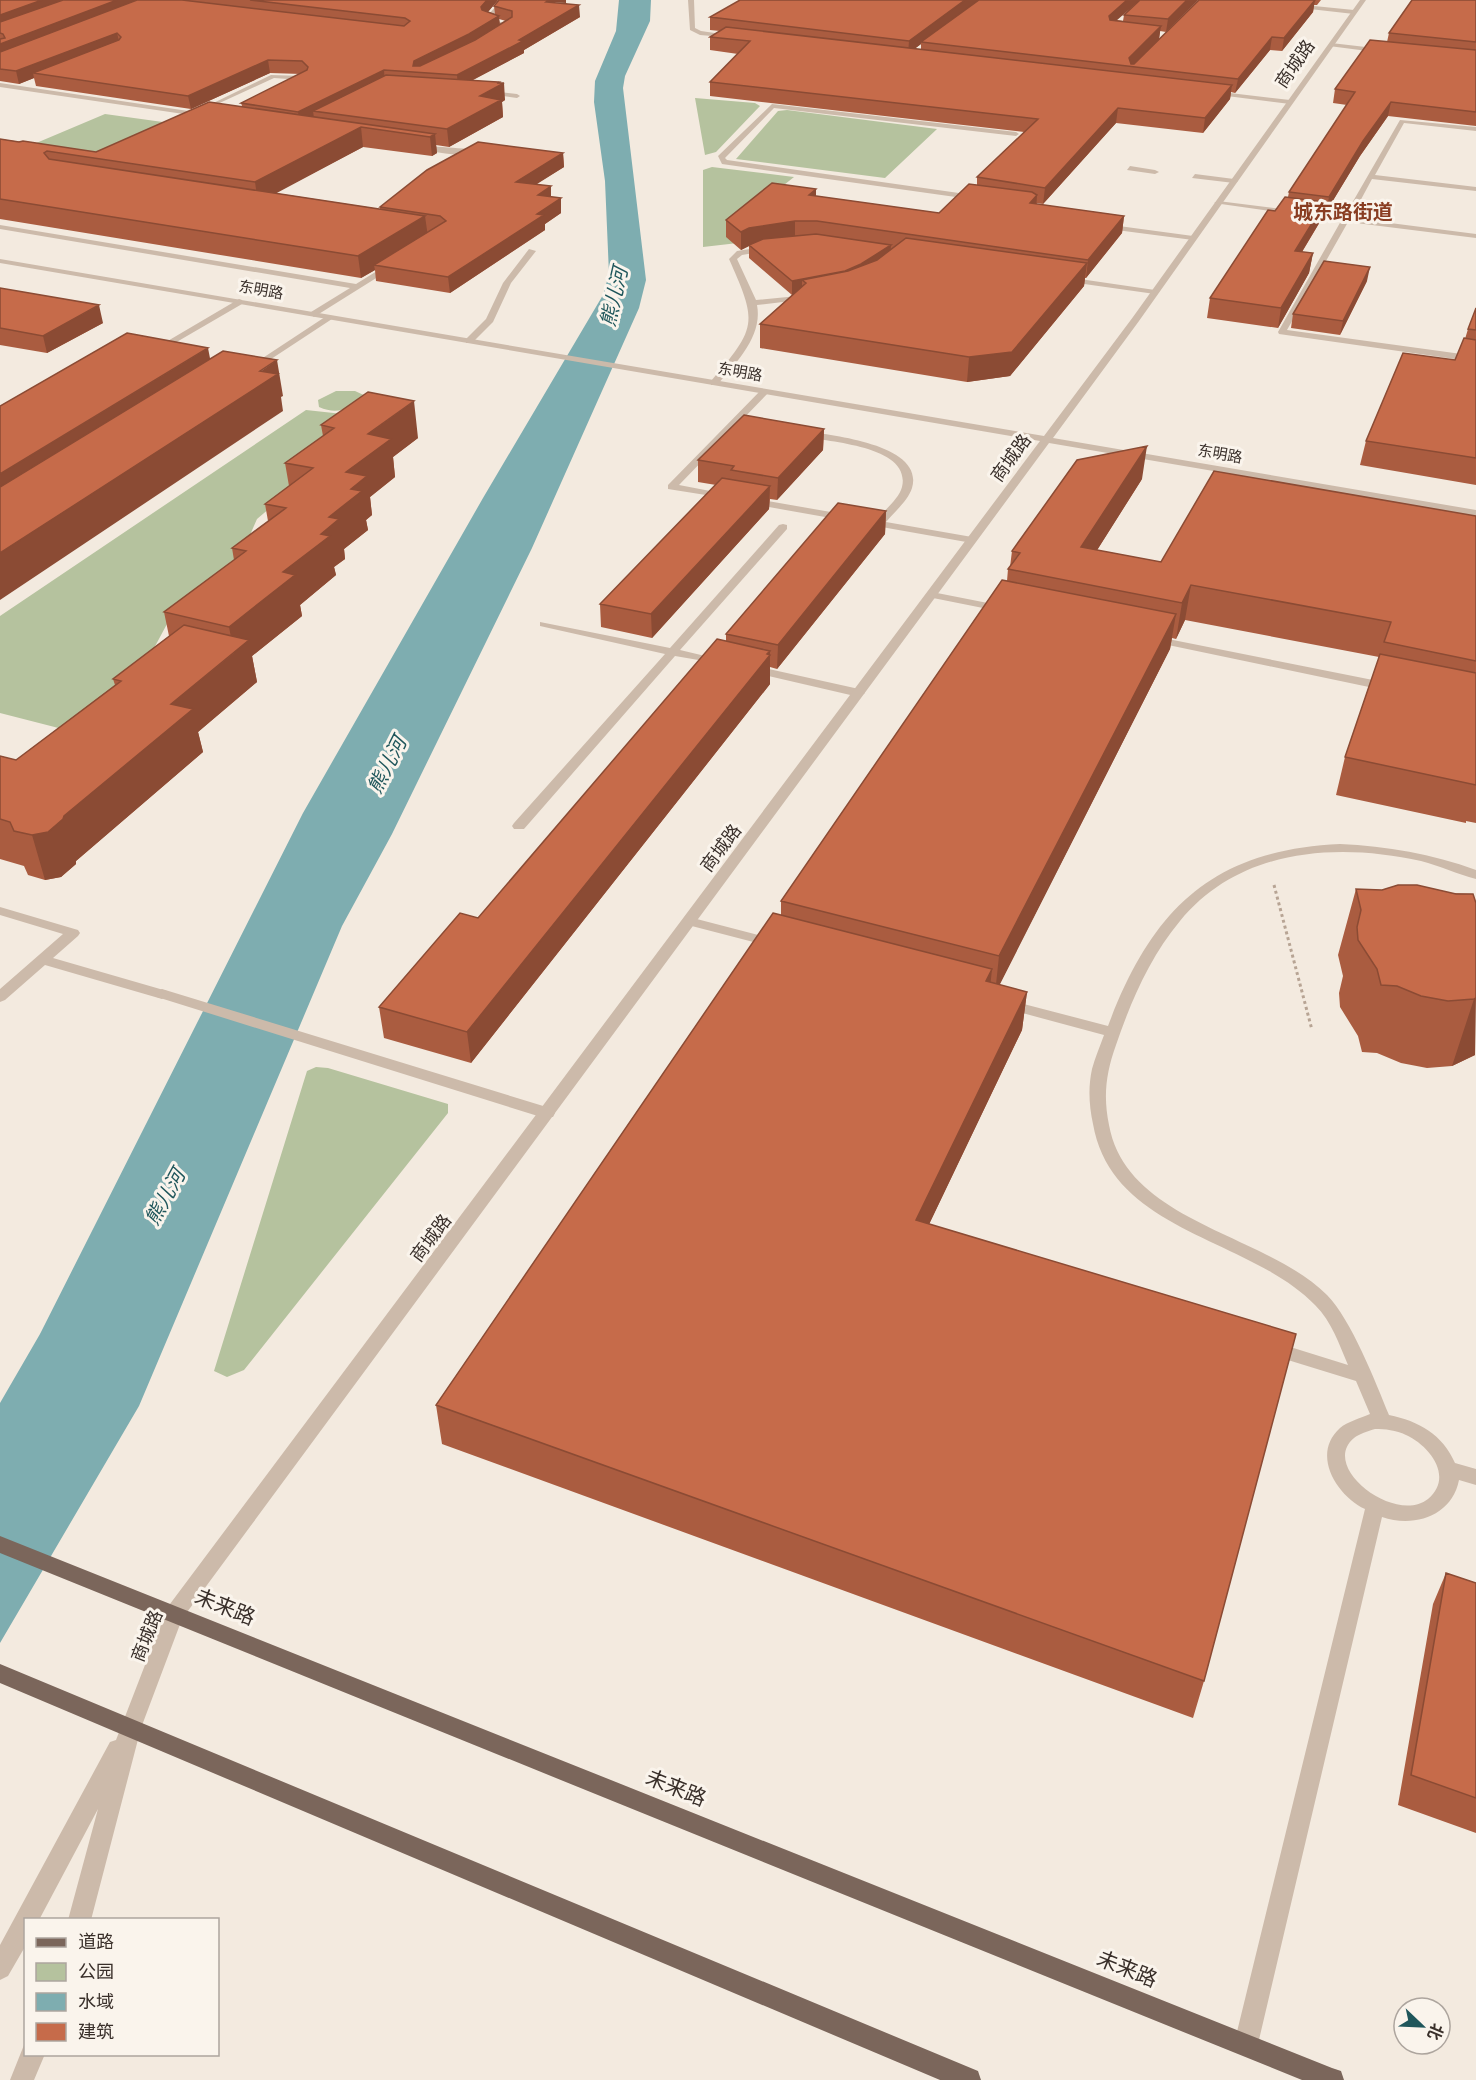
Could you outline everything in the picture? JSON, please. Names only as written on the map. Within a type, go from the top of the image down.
[{"type":"main road","name":"未来路","points":[[0,1544],[1332,2080]]},
{"type":"main road","points":[[3,1674],[969,2080]]},
{"type":"street","points":[[492,37],[510,26],[488,20],[504,0]]},
{"type":"street","points":[[691,0],[692,29],[700,33],[737,38]]},
{"type":"street","points":[[1306,0],[1359,6]]},
{"type":"street","points":[[1286,6],[1359,6]]},
{"type":"street","name":"商城路","points":[[130,1728],[174,1614],[932,595],[1155,292],[1359,6]]},
{"type":"street","points":[[1331,45],[1387,51]]},
{"type":"street","points":[[192,113],[273,75],[306,80],[287,90]]},
{"type":"street","points":[[21,88],[32,83]]},
{"type":"street","points":[[0,85],[210,116]]},
{"type":"street","points":[[474,91],[517,96]]},
{"type":"street","points":[[1207,93],[1290,102]]},
{"type":"street","points":[[985,199],[725,162],[721,158],[772,106],[787,105],[1016,134]]},
{"type":"street","points":[[1476,129],[1402,121],[1282,332],[1476,359]]},
{"type":"street","points":[[412,146],[485,153]]},
{"type":"street","points":[[1130,168],[1155,171]]},
{"type":"street","points":[[1195,177],[1234,181]]},
{"type":"street","points":[[1371,177],[1476,189]]},
{"type":"street","points":[[1218,203],[1476,236]]},
{"type":"street","points":[[1091,224],[1194,238]]},
{"type":"street","points":[[0,227],[358,287]]},
{"type":"street","points":[[714,383],[739,353],[754,317],[751,303],[732,259],[750,250],[779,246]]},
{"type":"street","points":[[469,341],[490,320],[507,283],[532,251]]},
{"type":"street","points":[[314,314],[404,258]]},
{"type":"street","name":"东明路","points":[[0,261],[1476,513]]},
{"type":"street","points":[[1051,277],[1155,292]]},
{"type":"street","points":[[751,303],[815,296]]},
{"type":"street","points":[[139,360],[238,302]]},
{"type":"street","points":[[240,375],[331,317]]},
{"type":"street","points":[[765,391],[672,487],[972,540]]},
{"type":"street","points":[[735,422],[747,424]]},
{"type":"street","points":[[793,432],[874,447],[898,460],[908,474],[907,487],[879,524]]},
{"type":"street","points":[[519,826],[783,527]]},
{"type":"street","points":[[932,595],[1013,611]]},
{"type":"street","points":[[544,624],[859,693]]},
{"type":"street","points":[[1140,637],[1395,689]]},
{"type":"street","points":[[1382,1422],[1372,1392],[1338,1320],[1320,1299],[1269,1261],[1167,1212],[1139,1191],[1112,1160],[1097,1113],[1099,1071],[1119,1012],[1143,964],[1184,904],[1213,881],[1246,865],[1280,853],[1322,849],[1380,850],[1430,859],[1476,875]]},
{"type":"street","points":[[0,911],[73,933],[0,998]]},
{"type":"street","points":[[689,921],[792,948]]},
{"type":"street","points":[[43,960],[307,1038],[547,1113]]},
{"type":"street","points":[[986,999],[1112,1032]]},
{"type":"street","points":[[1249,1342],[1363,1376]]},
{"type":"street","points":[[1373,1421],[1382,1422],[1395,1423],[1416,1431],[1435,1445],[1448,1469],[1450,1482],[1444,1498],[1428,1510],[1409,1513],[1388,1511],[1350,1489],[1339,1473],[1335,1454],[1341,1438],[1353,1426],[1373,1421]]},
{"type":"street","points":[[1448,1469],[1476,1477]]},
{"type":"street","points":[[1246,2044],[1375,1505]]},
{"type":"street","points":[[80,1918],[130,1728]]},
{"type":"street","points":[[27,1918],[130,1728]]},
{"type":"street","points":[[0,1968],[24,1924]]},
{"type":"street","points":[[22,2080],[33,2056]]},
{"type":"path","points":[[1274,884],[1312,1030]]},
{"type":"green space","points":[[695,98],[755,103],[760,106],[716,152],[705,155]]},
{"type":"green space","points":[[787,110],[937,129],[885,178],[736,159],[778,111]]},
{"type":"green space","points":[[105,114],[206,128],[137,160],[15,152]]},
{"type":"green space","points":[[712,167],[794,177],[735,224],[781,238],[703,247],[703,170]]},
{"type":"green space","points":[[336,391],[355,391],[368,397],[339,410],[326,410],[319,407],[318,400]]},
{"type":"green space","points":[[306,410],[352,415],[277,502],[257,519],[243,551],[167,624],[146,663],[78,733],[0,713],[0,616]]},
{"type":"green space","points":[[316,1067],[328,1068],[448,1104],[448,1113],[244,1370],[227,1377],[214,1371],[307,1071]]},
{"type":"water","name":"熊儿河","points":[[619,0],[651,0],[650,21],[625,76],[623,88],[646,280],[639,308],[532,548],[392,834],[342,926],[139,1406],[0,1643],[0,1403],[40,1334],[303,813],[483,498],[603,295],[609,274],[605,181],[594,102],[595,81],[616,31]]},
{"type":"building","points":[[0,0],[42,0],[0,15]]},
{"type":"building","points":[[63,0],[117,0],[0,44],[0,39],[5,38],[0,33],[0,22]]},
{"type":"building","points":[[137,0],[182,0],[404,26],[410,21],[405,18],[250,0],[487,0],[481,7],[482,10],[499,16],[469,34],[414,61],[413,66],[420,66],[475,40],[512,17],[512,11],[494,6],[499,0],[549,0],[546,2],[579,5],[519,40],[523,41],[457,75],[384,70],[298,112],[241,103],[307,70],[308,67],[302,61],[268,60],[188,96],[33,73],[119,40],[121,37],[117,33],[16,71],[0,69],[0,52]]},
{"type":"building","points":[[740,0],[965,0],[909,41],[710,17]]},
{"type":"building","points":[[979,0],[1127,0],[1109,16],[1110,20],[1161,26],[1129,58],[1131,64],[1134,64],[1199,0],[1315,0],[1284,38],[1272,37],[1238,79],[921,42]]},
{"type":"building","points":[[1140,0],[1187,0],[1168,19],[1124,15]]},
{"type":"building","points":[[1412,0],[1476,0],[1476,42],[1389,33]]},
{"type":"building","points":[[726,27],[1232,85],[1205,118],[1118,108],[1045,188],[977,177],[1038,119],[710,82],[750,41],[710,37]]},
{"type":"building","points":[[1370,40],[1476,50],[1476,112],[1391,102],[1363,141],[1329,197],[1289,192],[1355,92],[1335,89]]},
{"type":"building","points":[[386,75],[504,83],[480,96],[501,100],[447,129],[313,111]]},
{"type":"building","points":[[209,102],[435,134],[430,137],[361,127],[255,182],[47,151],[44,153],[49,159],[425,216],[358,256],[0,199],[0,139],[96,152]]},
{"type":"building","points":[[478,142],[563,153],[516,182],[551,186],[538,195],[561,198],[537,214],[544,215],[448,277],[374,265],[446,221],[440,216],[380,207],[427,170]]},
{"type":"building","points":[[772,183],[816,189],[809,195],[939,213],[969,184],[1032,192],[1037,195],[1030,203],[1124,216],[1088,260],[817,221],[795,221],[749,228],[741,232],[726,220]]},
{"type":"building","points":[[1285,197],[1325,202],[1295,251],[1313,253],[1281,308],[1210,298],[1268,210],[1275,211]]},
{"type":"building","points":[[816,234],[891,245],[845,271],[792,281],[749,245],[763,239]]},
{"type":"building","points":[[906,238],[1087,263],[1012,352],[969,357],[760,324],[806,283],[802,280],[848,271],[877,260]]},
{"type":"building","points":[[1324,261],[1370,267],[1343,321],[1293,314]]},
{"type":"building","points":[[0,288],[99,305],[43,336],[0,328]]},
{"type":"building","points":[[1476,308],[1476,330],[1468,329]]},
{"type":"building","points":[[127,333],[208,348],[0,474],[0,406]]},
{"type":"building","points":[[1464,338],[1476,340],[1476,458],[1366,441],[1403,353],[1455,360]]},
{"type":"building","points":[[223,351],[277,360],[260,371],[278,374],[0,553],[0,487]]},
{"type":"building","points":[[368,392],[414,401],[368,434],[391,439],[346,472],[367,476],[351,489],[362,491],[329,517],[339,519],[321,534],[330,536],[283,572],[295,575],[229,627],[164,612],[246,551],[232,548],[286,508],[265,504],[313,468],[285,463],[334,428],[321,425]]},
{"type":"building","points":[[744,415],[824,429],[778,478],[731,470],[734,466],[698,460]]},
{"type":"building","points":[[1147,446],[1081,547],[1161,562],[1214,471],[1476,516],[1476,661],[1384,642],[1391,622],[1191,585],[1182,603],[1008,569],[1020,553],[1012,551],[1077,460]]},
{"type":"building","points":[[722,478],[770,486],[651,614],[600,604]]},
{"type":"building","points":[[838,503],[886,511],[778,645],[726,634]]},
{"type":"building","points":[[1002,580],[1176,614],[999,956],[781,901]]},
{"type":"building","points":[[184,625],[249,640],[171,704],[193,709],[64,816],[48,832],[32,835],[14,831],[10,822],[0,819],[0,756],[16,760],[121,681],[113,679]]},
{"type":"building","points":[[717,639],[770,651],[767,654],[770,655],[467,1032],[379,1007],[460,913],[478,918]]},
{"type":"building","points":[[1380,654],[1476,673],[1476,785],[1345,757]]},
{"type":"building","points":[[1398,885],[1417,885],[1456,894],[1473,894],[1476,903],[1476,998],[1448,1001],[1421,996],[1397,986],[1381,985],[1377,969],[1358,940],[1357,927],[1361,910],[1356,889],[1382,890]]},
{"type":"building","points":[[773,913],[992,969],[986,981],[1027,992],[916,1220],[1296,1334],[1204,1681],[436,1405]]},
{"type":"building","points":[[1446,1573],[1476,1583],[1476,1798],[1411,1775]]},
{"type":"district","name":"城东路街道","points":[[1343,212]]}]
